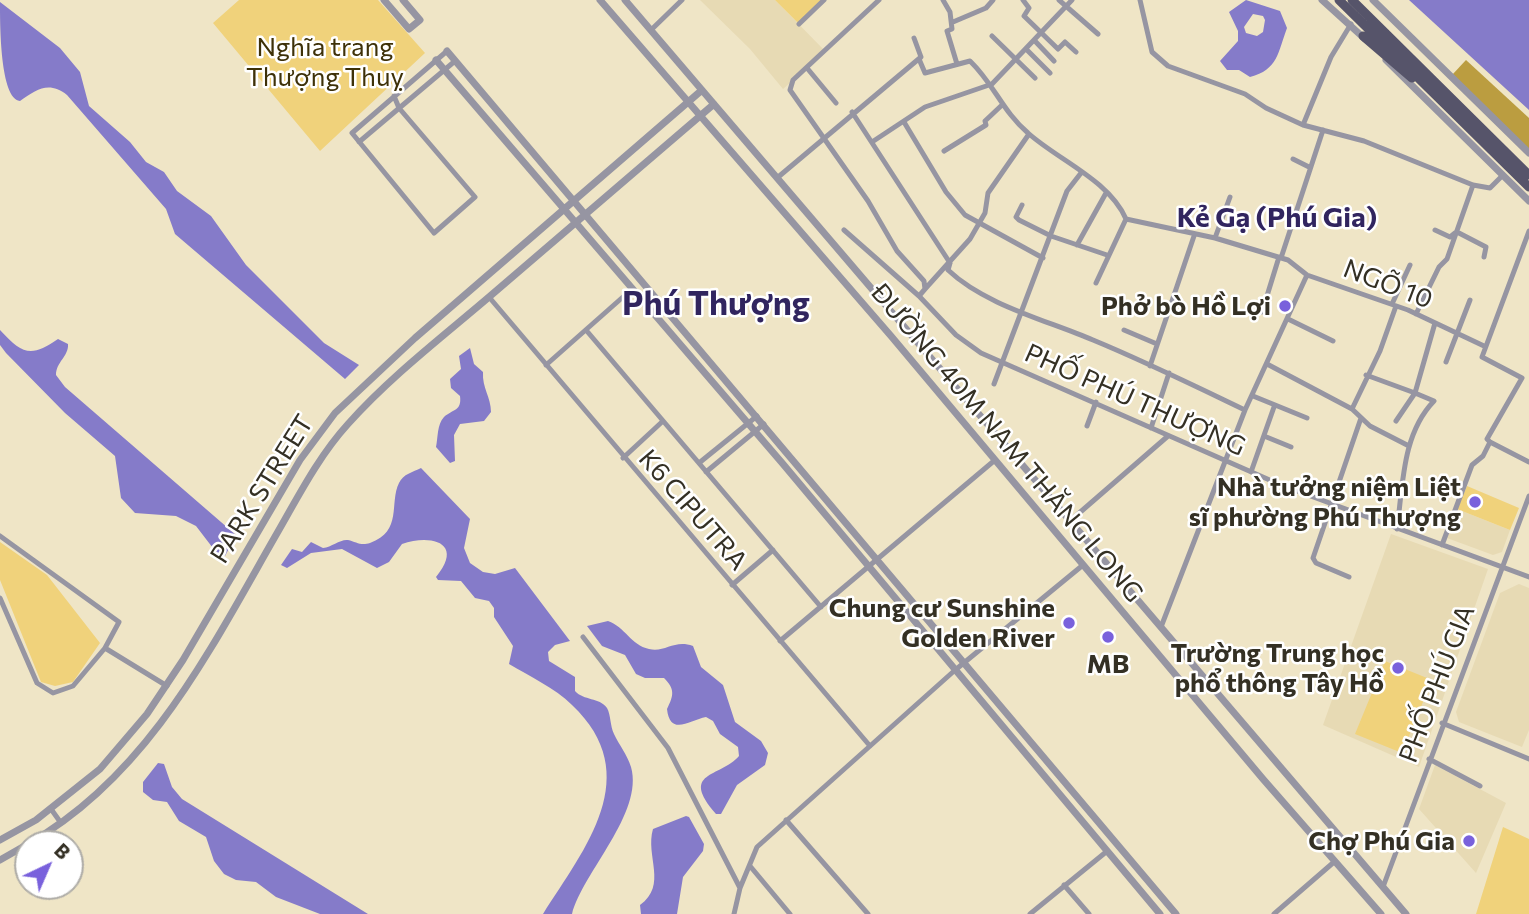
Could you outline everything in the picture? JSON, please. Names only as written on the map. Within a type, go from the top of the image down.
[{"type":"main road","points":[[1339,0],[1428,88],[1529,175]]},
{"type":"main road","points":[[1352,0],[1529,187]]},
{"type":"main road","points":[[1363,36],[1403,72],[1428,88]]},
{"type":"main road","points":[[1515,173],[1529,195]]},
{"type":"street","points":[[384,0],[409,29],[420,20],[403,0]]},
{"type":"street","name":"ĐƯỜNG 40M NAM THĂNG LONG","points":[[600,0],[1381,914]]},
{"type":"street","name":"ĐƯỜNG 40M NAM THĂNG LONG","points":[[625,0],[1406,914]]},
{"type":"street","points":[[651,30],[682,0]]},
{"type":"street","points":[[799,24],[824,0]]},
{"type":"street","points":[[880,0],[793,80],[790,90],[868,201],[897,251],[924,281],[925,289]]},
{"type":"street","points":[[943,0],[953,22],[952,29],[947,31],[957,64]]},
{"type":"street","points":[[953,22],[986,8],[993,0]]},
{"type":"street","points":[[1023,0],[1029,8],[1024,16],[1039,33],[1058,49],[1065,42],[1076,52]]},
{"type":"street","points":[[1059,0],[1098,34]]},
{"type":"street","points":[[872,142],[925,107],[992,84],[1072,0]]},
{"type":"street","points":[[1140,0],[1152,52],[1168,66],[1245,94],[1266,108],[1303,125],[1364,141],[1473,185],[1490,188],[1503,176]]},
{"type":"street","points":[[1322,0],[1351,24],[1529,201]]},
{"type":"street","points":[[1373,0],[1529,153]]},
{"type":"street","points":[[1303,125],[1331,57],[1351,24]]},
{"type":"street","points":[[992,36],[1035,78]]},
{"type":"street","points":[[914,38],[925,73],[970,61],[992,84],[1002,105],[1029,134],[1106,193],[1126,219],[1096,283]]},
{"type":"street","points":[[1034,40],[1054,61]]},
{"type":"street","points":[[1026,49],[1049,73]]},
{"type":"street","points":[[394,96],[398,108],[475,197],[434,233],[352,133],[394,96],[447,51],[1176,914]]},
{"type":"street","points":[[778,178],[823,137],[919,59]]},
{"type":"street","points":[[436,60],[755,432],[1160,914]]},
{"type":"street","points":[[359,142],[455,61]]},
{"type":"street","points":[[807,68],[836,103]]},
{"type":"street","name":"PARK STREET","points":[[0,840],[51,809],[100,769],[147,715],[196,638],[300,460],[335,413],[415,338],[702,90]]},
{"type":"street","name":"PARK STREET","points":[[50,830],[113,781],[161,725],[331,445],[369,402],[714,104]]},
{"type":"street","points":[[944,151],[986,125],[985,121],[1002,105]]},
{"type":"street","points":[[852,113],[950,263],[948,270],[963,284],[990,299],[1023,310],[1169,373],[1245,410]]},
{"type":"street","points":[[904,121],[946,192],[965,215],[1043,258]]},
{"type":"street","points":[[1262,312],[1323,130]]},
{"type":"street","points":[[919,296],[950,263],[985,213],[988,192],[1029,134]]},
{"type":"street","points":[[1293,159],[1309,167]]},
{"type":"street","points":[[994,384],[999,362],[1023,310],[1067,191],[1081,173]]},
{"type":"street","points":[[1416,314],[1439,267],[1447,259],[1473,185]]},
{"type":"street","points":[[1077,245],[1106,193]]},
{"type":"street","points":[[1214,238],[1230,197]]},
{"type":"street","points":[[1022,205],[1017,219],[1051,236],[1107,255]]},
{"type":"street","name":"NGÕ 10","points":[[1126,219],[1194,236],[1214,238],[1280,258],[1307,275],[1394,305],[1484,346]]},
{"type":"street","name":"PHỐ PHÚ THƯỢNG","points":[[844,230],[919,296],[956,335],[999,362],[1331,505],[1529,577]]},
{"type":"street","points":[[1435,230],[1450,237],[1457,233]]},
{"type":"street","points":[[1529,231],[1482,357],[1522,378],[1487,439],[1529,462]]},
{"type":"street","points":[[1457,233],[1486,247],[1484,257]]},
{"type":"street","points":[[1150,366],[1194,236]]},
{"type":"street","points":[[530,240],[541,252]]},
{"type":"street","points":[[1352,409],[1366,375],[1380,351],[1410,265]]},
{"type":"street","points":[[1161,627],[1245,410],[1307,275]]},
{"type":"street","points":[[546,365],[632,289]]},
{"type":"street","name":"K6 CIPUTRA","points":[[489,297],[870,746]]},
{"type":"street","points":[[1446,362],[1470,300]]},
{"type":"street","points":[[1288,319],[1334,341]]},
{"type":"street","points":[[1396,421],[1415,393],[1435,323]]},
{"type":"street","points":[[586,330],[821,607]]},
{"type":"street","points":[[1124,330],[1157,344]]},
{"type":"street","points":[[1266,364],[1352,409],[1370,426],[1409,446]]},
{"type":"street","points":[[1151,428],[1169,373]]},
{"type":"street","points":[[1366,375],[1434,401],[1421,415],[1409,446],[1397,528]]},
{"type":"street","points":[[1253,396],[1274,407],[1307,418]]},
{"type":"street","points":[[1087,426],[1096,402]]},
{"type":"street","points":[[1251,472],[1274,407]]},
{"type":"street","points":[[699,463],[757,416]]},
{"type":"street","points":[[1349,577],[1314,561],[1361,418]]},
{"type":"street","points":[[623,458],[663,421]]},
{"type":"street","points":[[706,472],[764,425]]},
{"type":"street","points":[[1070,521],[1168,436]]},
{"type":"street","points":[[1264,436],[1291,447]]},
{"type":"street","points":[[1442,545],[1472,465],[1483,456],[1490,442]]},
{"type":"street","points":[[780,641],[995,460]]},
{"type":"street","name":"PHỐ PHÚ GIA","points":[[1383,887],[1529,496]]},
{"type":"street","points":[[0,536],[119,622],[106,648],[73,686],[53,693],[37,683],[0,598]]},
{"type":"street","points":[[732,585],[773,551]]},
{"type":"street","points":[[734,914],[740,888],[757,847],[954,671],[1097,553]]},
{"type":"street","points":[[583,637],[668,748],[740,888]]},
{"type":"street","points":[[196,638],[210,647]]},
{"type":"street","points":[[106,648],[167,686]]},
{"type":"street","points":[[1442,723],[1528,758],[1529,750]]},
{"type":"street","points":[[1429,759],[1480,786]]},
{"type":"street","points":[[51,809],[61,823]]},
{"type":"street","points":[[786,820],[868,914]]},
{"type":"street","points":[[1031,914],[1116,843]]},
{"type":"street","points":[[1274,914],[1334,862]]},
{"type":"street","points":[[750,866],[790,914]]},
{"type":"street","points":[[1064,886],[1089,914]]},
{"type":"shaded area","points":[[700,0],[775,0],[826,52],[783,89],[750,49]]},
{"type":"shaded area","points":[[1246,0],[1280,11],[1287,28],[1279,52],[1272,65],[1259,74],[1250,77],[1239,70],[1227,70],[1220,61],[1238,41],[1238,31],[1229,12]],"holes":[[[1253,14],[1263,16],[1263,32],[1257,36],[1246,33],[1244,27]]]},
{"type":"shaded area","points":[[1409,0],[1529,0],[1529,110]]},
{"type":"shaded area","points":[[0,2],[60,48],[80,72],[89,106],[130,142],[146,162],[164,172],[177,191],[211,216],[246,265],[324,343],[359,365],[345,379],[175,234],[166,209],[67,95],[54,88],[43,88],[20,101],[13,97],[8,88],[2,59]]},
{"type":"shaded area","points":[[1466,60],[1529,118],[1529,152],[1452,75]]},
{"type":"shaded area","points":[[0,330],[27,351],[41,349],[58,339],[68,344],[56,375],[65,387],[236,535],[225,556],[219,556],[196,526],[176,516],[135,513],[121,498],[115,456],[65,413],[6,353],[0,345]]},
{"type":"shaded area","points":[[470,348],[474,364],[483,372],[491,412],[484,421],[460,424],[454,435],[455,461],[450,463],[436,447],[438,431],[444,417],[460,404],[460,396],[451,388],[450,379],[461,369],[459,356]]},
{"type":"shaded area","points":[[421,468],[470,519],[464,548],[470,563],[483,572],[495,574],[515,568],[570,641],[555,645],[548,652],[549,661],[575,677],[575,691],[607,708],[613,731],[631,767],[633,785],[621,823],[578,898],[572,914],[543,914],[576,863],[601,811],[606,784],[605,758],[594,731],[572,705],[550,688],[509,664],[513,646],[494,617],[494,608],[489,601],[475,598],[461,581],[438,580],[436,577],[447,556],[445,549],[433,541],[402,544],[389,562],[377,568],[342,549],[311,553],[287,568],[281,565],[292,549],[302,552],[311,542],[323,548],[345,540],[364,544],[380,538],[391,524],[396,491],[401,480]]},
{"type":"shaded area","points":[[1457,509],[1510,530],[1502,552],[1493,555],[1447,538]]},
{"type":"shaded area","name":"Trường Trung học phổ thông Tây Hồ","points":[[1391,534],[1488,569],[1419,767],[1323,725]]},
{"type":"shaded area","points":[[1519,584],[1529,588],[1529,730],[1522,747],[1459,722],[1456,712],[1500,593]]},
{"type":"shaded area","points":[[608,621],[619,627],[637,644],[649,649],[680,644],[693,646],[701,667],[723,685],[735,722],[761,741],[768,753],[765,765],[737,785],[721,814],[716,814],[706,800],[701,790],[702,783],[706,777],[739,756],[738,747],[720,734],[713,721],[706,717],[682,725],[672,722],[667,709],[672,692],[668,682],[664,678],[645,678],[636,674],[625,655],[602,646],[587,626]]},
{"type":"shaded area","points":[[158,763],[164,764],[172,787],[182,799],[368,914],[320,914],[276,897],[256,882],[236,880],[224,874],[214,861],[206,837],[179,821],[167,802],[153,800],[143,792],[143,782]]},
{"type":"shaded area","name":"Chợ Phú Gia","points":[[1435,765],[1506,803],[1476,873],[1419,809]]},
{"type":"shaded area","points":[[686,816],[704,844],[703,851],[683,877],[677,914],[641,914],[640,905],[653,888],[653,829]]},
{"type":"green space","name":"Nghĩa trang Thượng Thuỵ","points":[[239,0],[378,0],[425,53],[320,151],[213,23]]},
{"type":"green space","points":[[775,0],[824,0],[799,24]]},
{"type":"green space","points":[[1467,486],[1519,508],[1510,530],[1457,509]]},
{"type":"green space","points":[[0,542],[47,575],[100,643],[73,682],[55,686],[41,682],[0,580]]},
{"type":"green space","points":[[1385,661],[1432,680],[1402,753],[1355,734]]},
{"type":"green space","points":[[1503,827],[1529,839],[1529,914],[1476,914]]},
{"type":"place","name":"Phở bò Hồ Lợi","points":[[1285,306]]},
{"type":"place","name":"Nhà tưởng niệm Liệt sĩ phường Phú Thượng","points":[[1475,502]]},
{"type":"place","name":"Chung cư Sunshine Golden River","points":[[1069,623]]},
{"type":"place","name":"MB","points":[[1108,637]]},
{"type":"place","name":"Trường Trung học phổ thông Tây Hồ","points":[[1398,668]]},
{"type":"place","name":"Chợ Phú Gia","points":[[1469,841]]},
{"type":"district","name":"Kẻ Gạ (Phú Gia)","points":[[1277,218]]},
{"type":"district","name":"Phú Thượng","points":[[716,304]]}]
